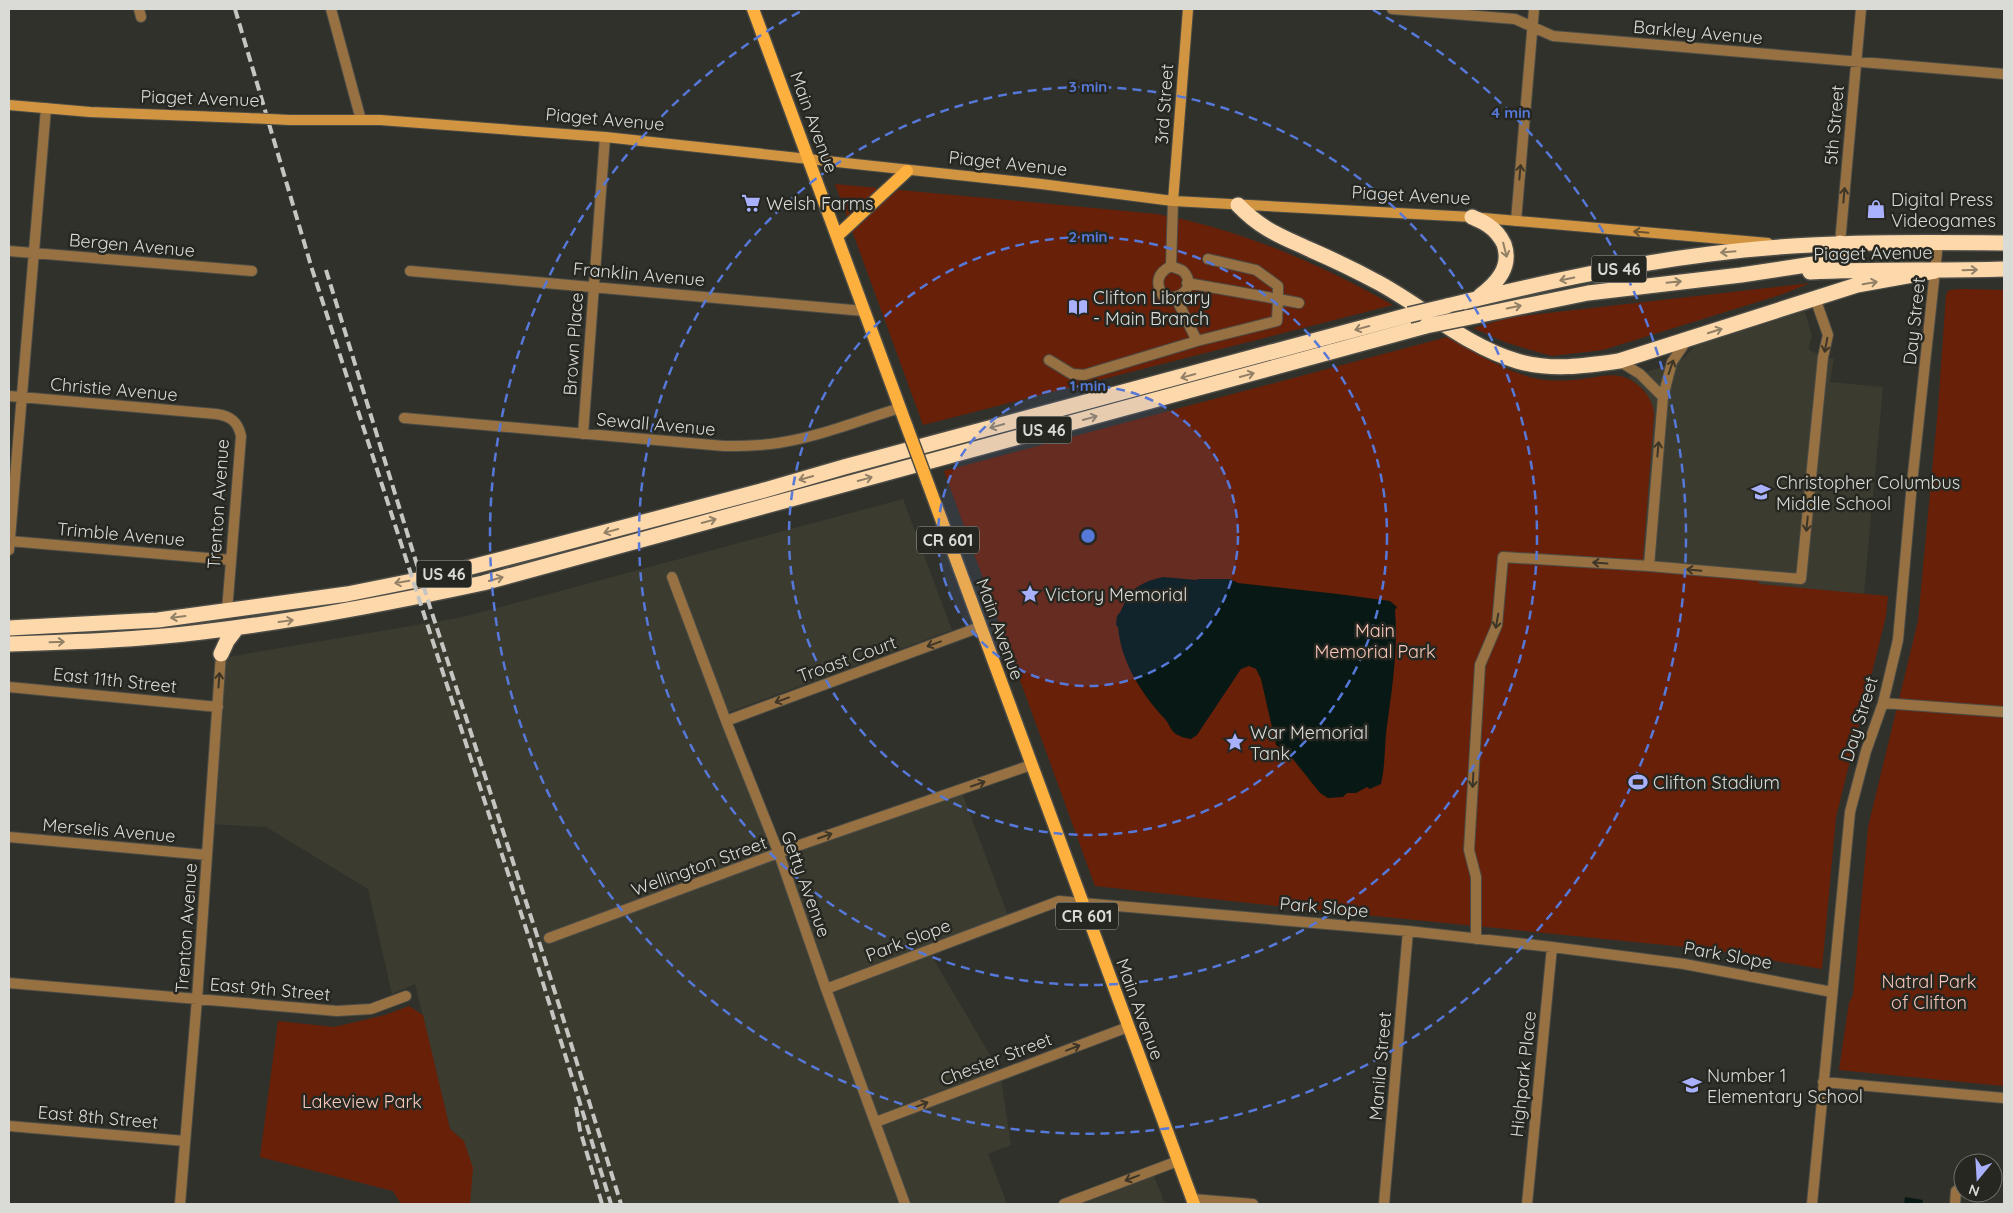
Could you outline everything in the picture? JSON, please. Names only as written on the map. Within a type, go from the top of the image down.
[{"type":"highway","points":[[1238,205],[1253,221],[1281,237],[1312,250],[1380,284],[1494,353],[1518,361],[1554,367],[1580,367],[1618,361],[1857,285],[1936,271]]},
{"type":"highway","points":[[1472,217],[1490,227],[1501,239],[1507,254],[1504,271],[1495,285],[1478,298]]},
{"type":"highway","name":"Piaget Avenue","points":[[1794,247],[1840,243],[2004,243]]},
{"type":"highway","points":[[1742,275],[1834,259],[1840,252],[1840,243]]},
{"type":"highway","name":"US 46","points":[[9,628],[121,623],[227,611],[347,594],[432,577],[761,491],[844,467],[1478,298],[1640,265],[1711,254],[1794,247]]},
{"type":"highway","name":"Piaget Avenue","points":[[1742,275],[1879,269],[1936,271],[2004,269]]},
{"type":"highway","name":"US 46","points":[[9,644],[147,637],[237,628],[373,607],[483,583],[1426,326],[1588,293],[1742,275]]},
{"type":"highway","points":[[221,654],[227,641],[237,628]]},
{"type":"main road","name":"Main Avenue","points":[[753,9],[1193,1202]]},
{"type":"main road","points":[[837,236],[907,171]]},
{"type":"street","points":[[331,9],[361,120]]},
{"type":"street","name":"3rd Street","points":[[1173,201],[1188,9]]},
{"type":"street","name":"Barkley Avenue","points":[[1392,9],[1515,19],[1553,36],[2004,74]]},
{"type":"street","points":[[1516,221],[1534,9]]},
{"type":"street","name":"5th Street","points":[[1840,243],[1861,9]]},
{"type":"street","name":"Piaget Avenue","points":[[9,105],[290,120],[361,120],[605,137],[1041,184],[1173,201],[1472,217],[1757,242],[1794,247]]},
{"type":"street","points":[[9,550],[46,108]]},
{"type":"street","name":"Brown Place","points":[[582,434],[605,137]]},
{"type":"street","points":[[1171,266],[1173,201]]},
{"type":"street","name":"Day Street","points":[[1812,1204],[1850,812],[1866,751],[1883,702],[1898,640],[1911,492],[1938,243]]},
{"type":"street","name":"Bergen Avenue","points":[[9,251],[252,271]]},
{"type":"street","points":[[1049,360],[1072,374],[1084,375],[1197,341],[1277,321],[1278,286],[1256,270],[1208,259]]},
{"type":"street","points":[[1171,266],[1182,271],[1188,280],[1186,290],[1181,296],[1172,299],[1163,296],[1158,288],[1158,278],[1163,270],[1171,266]]},
{"type":"street","name":"Franklin Avenue","points":[[410,270],[864,311]]},
{"type":"street","points":[[1187,283],[1299,302]]},
{"type":"street","points":[[1176,298],[1197,341]]},
{"type":"street","points":[[1476,939],[1476,877],[1469,850],[1480,665],[1497,625],[1503,557],[1649,566],[1801,579],[1824,357],[1828,335],[1815,298]]},
{"type":"street","points":[[1649,566],[1663,397],[1672,362],[1687,340]]},
{"type":"street","points":[[1618,361],[1640,374],[1663,397]]},
{"type":"street","name":"Christie Avenue","points":[[9,396],[216,414]]},
{"type":"street","name":"Sewall Avenue","points":[[404,418],[724,446],[752,446],[779,443],[810,436],[900,408]]},
{"type":"street","name":"Trenton Avenue","points":[[216,414],[232,418],[239,426],[241,436],[227,611]]},
{"type":"street","name":"Trimble Avenue","points":[[9,541],[231,560]]},
{"type":"street","name":"Getty Avenue","points":[[672,577],[726,721],[779,854],[826,989],[905,1204]]},
{"type":"street","name":"Troast Court","points":[[726,721],[980,627]]},
{"type":"street","name":"Trenton Avenue","points":[[180,1204],[197,999],[221,654]]},
{"type":"street","name":"East 11th Street","points":[[9,687],[67,691],[218,707]]},
{"type":"street","points":[[1883,702],[2004,712]]},
{"type":"street","name":"Wellington Street","points":[[549,938],[797,846],[1031,765]]},
{"type":"street","name":"Merselis Avenue","points":[[9,837],[207,855]]},
{"type":"street","name":"Park Slope","points":[[826,989],[1059,901],[1408,931],[1552,947],[1693,965],[1832,992]]},
{"type":"street","name":"Manila Street","points":[[1384,1204],[1408,931]]},
{"type":"street","name":"Highpark Place","points":[[1527,1204],[1552,947]]},
{"type":"street","name":"East 9th Street","points":[[9,982],[337,1011],[371,1009],[406,996]]},
{"type":"street","name":"Chester Street","points":[[876,1122],[1128,1027]]},
{"type":"street","points":[[1823,1082],[2004,1098]]},
{"type":"street","name":"East 8th Street","points":[[9,1126],[185,1141]]},
{"type":"street","points":[[1064,1204],[1178,1161]]},
{"type":"street","points":[[1193,1202],[1253,1204]]},
{"type":"shaded area","name":"Christopher Columbus Middle School","points":[[1805,312],[1812,336],[1808,349],[1823,357],[1834,359],[1830,382],[1883,387],[1864,594],[1758,584],[1759,580],[1641,570],[1645,391],[1628,377],[1680,362],[1697,344]]},
{"type":"shaded area","points":[[903,499],[952,630],[724,714],[778,853],[959,784],[1009,918],[927,948],[1000,1072],[1011,1145],[988,1154],[1007,1204],[470,1204],[464,1141],[450,1129],[415,984],[392,994],[368,889],[266,827],[208,824],[222,658],[463,617]]},
{"type":"shaded area","points":[[1163,577],[1197,580],[1230,579],[1238,583],[1390,601],[1397,607],[1395,610],[1395,664],[1381,784],[1370,789],[1367,787],[1356,793],[1347,793],[1343,797],[1328,798],[1320,793],[1292,758],[1276,745],[1261,679],[1256,669],[1249,666],[1241,669],[1197,735],[1191,739],[1177,735],[1156,710],[1134,677],[1123,653],[1116,625],[1117,616],[1128,596],[1146,582]]},
{"type":"shaded area","points":[[1151,1168],[1165,1204],[1055,1204]]},
{"type":"shaded area","points":[[1905,1197],[1923,1200],[1922,1204],[1904,1204]]},
{"type":"green space","points":[[835,184],[1157,214],[1219,229],[1279,250],[1336,275],[1393,305],[923,425]]},
{"type":"green space","points":[[1810,283],[1783,294],[1603,350],[1552,356],[1507,343],[1473,328],[1512,317]]},
{"type":"green space","name":"Natral Park of Clifton","points":[[1949,290],[2004,290],[2004,1086],[1839,1070],[1849,1003],[1853,995],[1868,827],[1918,621],[1938,408],[1946,295]]},
{"type":"green space","name":"Main Memorial Park","points":[[1447,337],[1500,366],[1522,375],[1563,381],[1606,375],[1622,376],[1638,385],[1644,391],[1651,402],[1654,414],[1642,570],[1759,580],[1759,584],[1888,596],[1886,616],[1836,817],[1822,969],[1705,949],[1095,886],[944,471]]},
{"type":"green space","name":"Lakeview Park","points":[[409,1006],[423,1015],[450,1129],[464,1141],[473,1168],[470,1204],[401,1204],[393,1191],[260,1157],[278,1021],[334,1027],[385,1015]]},
{"type":"railway","points":[[235,9],[312,269],[531,944],[611,1204]]},
{"type":"railway","points":[[326,270],[430,607],[543,954],[621,1204]]},
{"type":"railway","points":[[576,1107],[580,1130],[602,1204]]},
{"type":"place","name":"Welsh Farms","points":[[751,203]]},
{"type":"place","name":"Digital Press Videogames","points":[[1876,209]]},
{"type":"place","name":"Clifton Library - Main Branch","points":[[1078,307]]},
{"type":"place","name":"Christopher Columbus Middle School","points":[[1761,492]]},
{"type":"place","name":"Victory Memorial","points":[[1030,594]]},
{"type":"place","name":"War Memorial Tank","points":[[1235,742]]},
{"type":"place","name":"Clifton Stadium","points":[[1638,782]]},
{"type":"place","name":"Number 1 Elementary School","points":[[1692,1085]]}]
